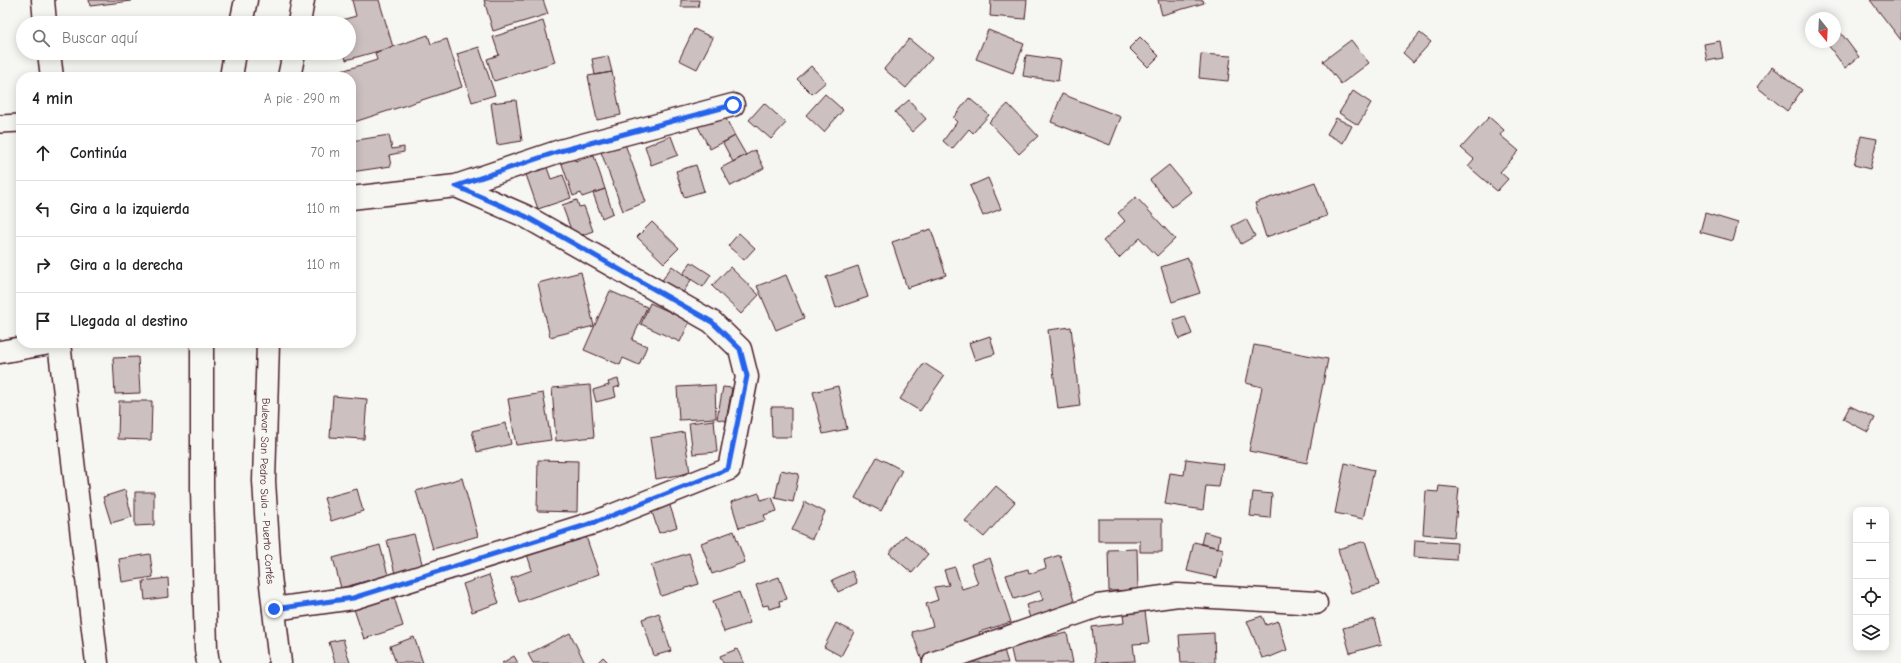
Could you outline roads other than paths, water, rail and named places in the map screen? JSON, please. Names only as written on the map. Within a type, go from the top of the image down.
[{"type":"main road","points":[[43,0],[44,16]]},
{"type":"main road","points":[[243,16],[246,0]]},
{"type":"main road","points":[[300,16],[303,0]]},
{"type":"main road","points":[[50,60],[51,72]]},
{"type":"main road","points":[[232,72],[234,60]]},
{"type":"main road","points":[[290,72],[293,60]]},
{"type":"main road","points":[[356,197],[456,186],[560,151],[733,105]]},
{"type":"main road","points":[[274,609],[353,598],[596,522],[728,469],[747,376],[740,349],[712,322],[525,216],[456,186]]},
{"type":"main road","points":[[0,352],[22,348]]},
{"type":"main road","points":[[60,348],[97,663]]},
{"type":"main road","points":[[202,348],[202,489],[206,649],[208,663]]},
{"type":"main road","name":"Bulevar San Pedro Sula - Puerto Cortés","points":[[268,348],[264,482],[270,576],[280,663]]},
{"type":"main road","points":[[934,663],[1098,606],[1178,595],[1316,603]]},
{"type":"lane","points":[[0,124],[16,122]]}]
